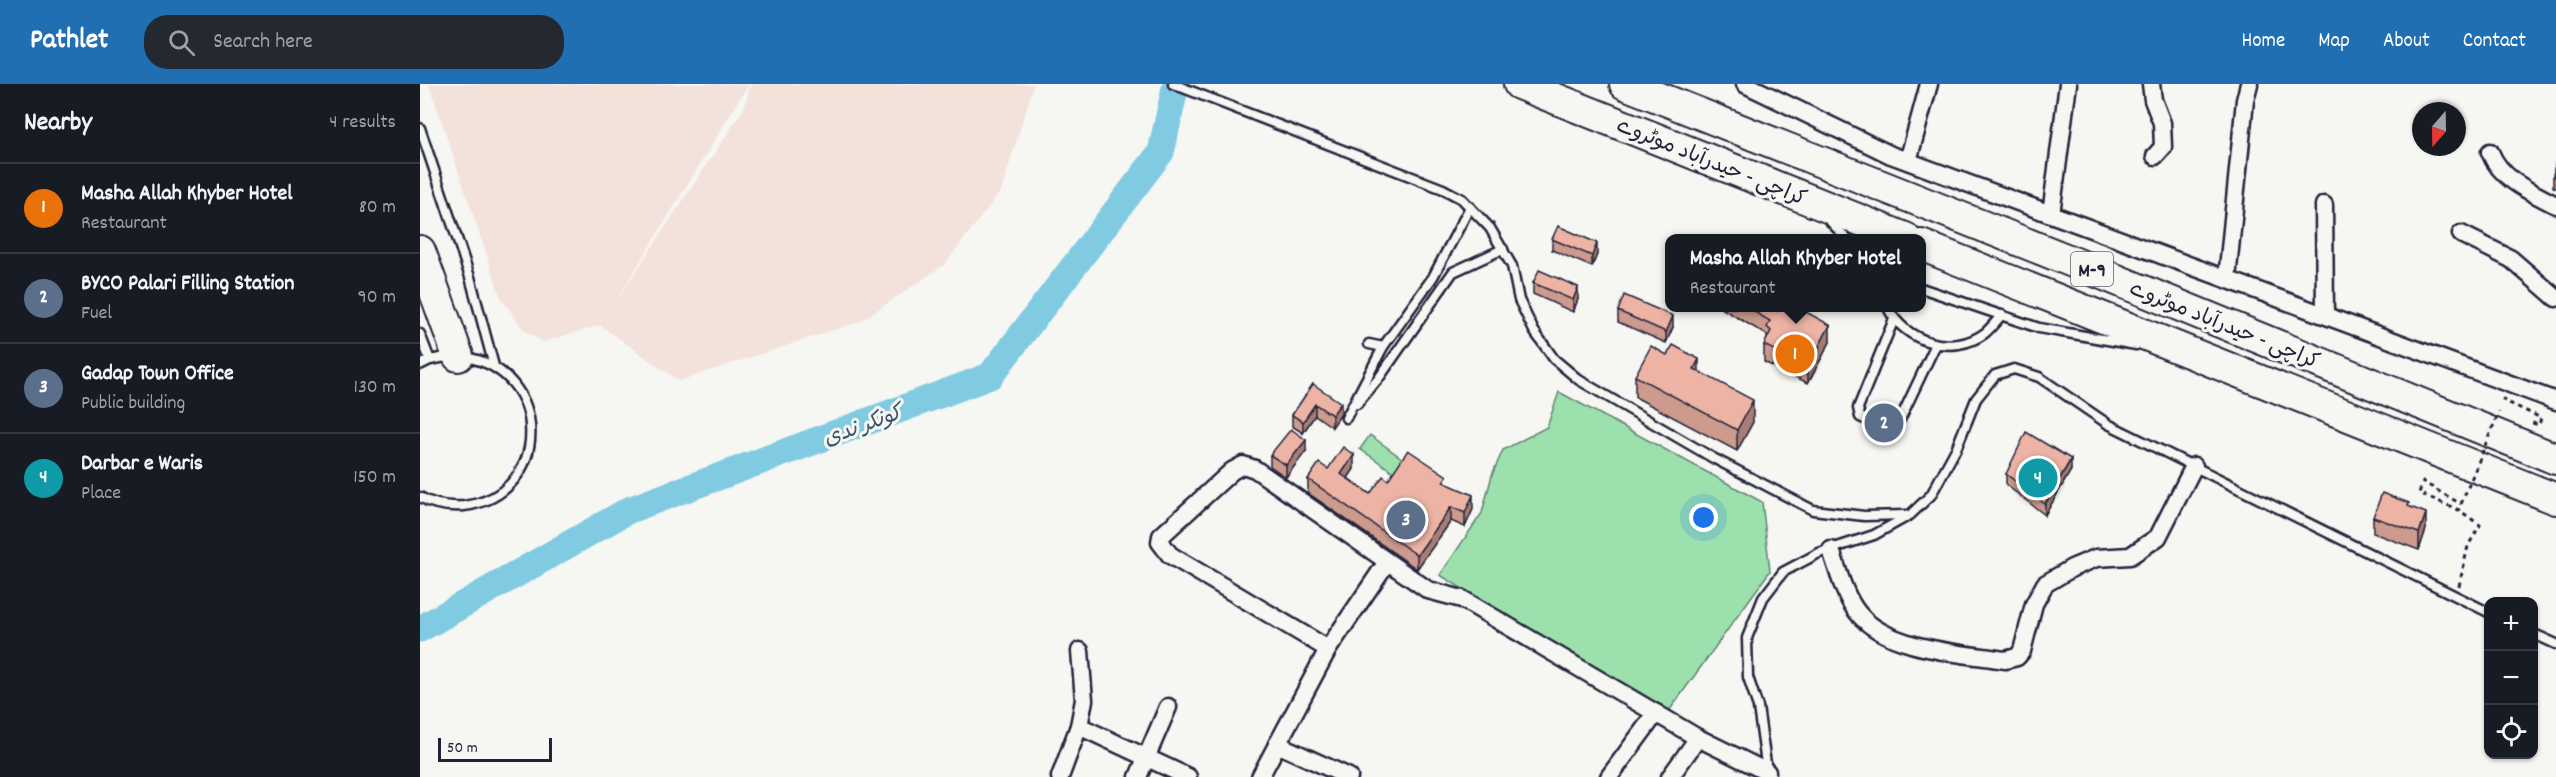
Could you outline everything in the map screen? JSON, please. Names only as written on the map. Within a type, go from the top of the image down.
[{"type":"highway","name":"کراچی - حیدرآباد موٹروے","points":[[1519,84],[1895,234]]},
{"type":"highway","name":"کراچی - حیدرآباد موٹروے","points":[[1625,84],[2063,258],[2556,459]]},
{"type":"highway","name":"کراچی - حیدرآباد موٹروے","points":[[1926,247],[2556,499]]},
{"type":"highway","points":[[420,251],[444,358]]},
{"type":"street","points":[[1745,84],[1908,161],[2556,401]]},
{"type":"street","points":[[1908,161],[1929,84]]},
{"type":"street","points":[[2050,214],[2068,84]]},
{"type":"street","points":[[2151,84],[2162,123],[2163,147],[2155,156]]},
{"type":"street","points":[[2228,279],[2245,100],[2249,84]]},
{"type":"street","points":[[2490,152],[2494,163],[2507,177],[2556,205]]},
{"type":"street","points":[[2324,205],[2325,315]]},
{"type":"street","points":[[2461,234],[2511,259],[2556,298]]},
{"type":"street","points":[[1328,649],[1170,555],[1160,542],[1161,536],[1232,471],[1243,465],[1255,469],[1428,590],[1462,599],[1698,738],[1766,775]]},
{"type":"street","points":[[1831,550],[1848,596],[1858,614],[1884,634],[1920,646],[2005,660],[2017,657],[2022,651],[2034,604],[2045,584],[2072,568],[2097,558],[2130,556],[2158,537],[2194,466]]},
{"type":"street","points":[[1260,777],[1328,649],[1387,562]]},
{"type":"street","points":[[1060,777],[1079,726],[1083,700],[1080,651]]},
{"type":"street","points":[[1138,777],[1168,707]]},
{"type":"street","points":[[1609,777],[1656,713]]},
{"type":"street","points":[[1079,726],[1188,777]]},
{"type":"street","points":[[1670,777],[1698,738]]},
{"type":"street","points":[[1277,744],[1349,777]]},
{"type":"lane","points":[[1173,84],[1443,189],[1470,207],[1490,228],[1512,266],[1519,300],[1534,331],[1554,359],[1579,380],[1713,458],[1813,510],[1864,516],[1910,515]]},
{"type":"lane","points":[[420,128],[470,277],[494,366]]},
{"type":"lane","points":[[1812,201],[1842,234]]},
{"type":"lane","points":[[1470,207],[1434,277],[1383,347],[1346,417],[1379,378],[1453,272],[1503,249]]},
{"type":"lane","points":[[1926,290],[2039,328],[2141,346]]},
{"type":"lane","points":[[1890,312],[1894,319],[1912,336],[1936,344],[1961,344],[1984,333],[2002,315]]},
{"type":"lane","points":[[1894,319],[1858,408],[1860,417],[1888,429],[1897,426],[1936,344]]},
{"type":"lane","points":[[420,334],[444,358]]},
{"type":"lane","points":[[1369,344],[1383,347]]},
{"type":"lane","points":[[2153,348],[2198,356]]},
{"type":"lane","points":[[420,365],[444,358],[477,359],[494,366],[514,382],[526,404],[532,428],[529,453],[518,476],[500,493],[477,504],[453,507],[428,501],[420,496]]},
{"type":"lane","points":[[1766,775],[1758,707],[1748,677],[1747,638],[1762,598],[1783,572],[1831,550],[1874,536],[1910,515],[1931,495],[1956,450],[1976,399],[1995,375],[2014,369],[2039,377],[2108,424],[2484,610]]},
{"type":"lane","points":[[2538,636],[2556,644]]},
{"type":"path","points":[[2503,400],[2541,418],[2539,425],[2519,418]]},
{"type":"path","points":[[2456,596],[2468,546],[2480,525],[2459,510],[2419,493],[2423,482],[2461,504],[2499,412],[2509,415]]},
{"type":"shaded area","points":[[429,84],[749,84],[615,303],[743,110],[751,84],[1034,84],[1001,191],[944,265],[861,321],[679,381],[600,325],[543,342],[524,330],[501,298]]},
{"type":"green space","points":[[1559,392],[1762,502],[1770,571],[1669,711],[1641,698],[1440,575],[1482,513],[1492,475],[1503,450],[1547,427]]},
{"type":"green space","points":[[1370,435],[1407,462],[1398,475],[1360,449]]},
{"type":"building","points":[[2556,160],[2556,177],[2553,176]]},
{"type":"building","points":[[1558,226],[1597,243],[1592,256],[1552,239]]},
{"type":"building","points":[[1539,270],[1578,287],[1573,300],[1533,283]]},
{"type":"building","points":[[1624,295],[1673,316],[1666,332],[1618,311]]},
{"type":"building","points":[[1755,312],[1806,312],[1830,325],[1808,367],[1764,345],[1771,331],[1767,327],[1770,321]]},
{"type":"building","points":[[1673,345],[1699,359],[1694,369],[1753,400],[1737,430],[1635,376],[1651,346],[1667,355]]},
{"type":"building","points":[[1313,384],[1341,403],[1332,415],[1315,404],[1303,422],[1292,415]]},
{"type":"building","points":[[1291,429],[1306,440],[1286,465],[1270,455]]},
{"type":"building","points":[[2026,432],[2071,459],[2045,504],[2006,474]]},
{"type":"building","points":[[1343,447],[1354,455],[1341,474],[1370,494],[1383,476],[1388,480],[1408,450],[1447,476],[1443,482],[1473,495],[1465,513],[1451,507],[1417,555],[1308,479],[1319,463],[1328,469]]},
{"type":"building","points":[[2382,493],[2409,503],[2408,506],[2426,513],[2419,533],[2373,517]]},
{"type":"waterway","name":"کونکر ندی","points":[[420,629],[629,510],[990,376],[1161,152],[1176,84]]},
{"type":"place","name":"Masha Allah Khyber Hotel","points":[[1795,354]]},
{"type":"place","name":"BYCO Palari Filling Station","points":[[1884,423]]},
{"type":"place","name":"Darbar e Waris","points":[[2038,478]]},
{"type":"place","name":"Gadap Town Office","points":[[1406,520]]}]
